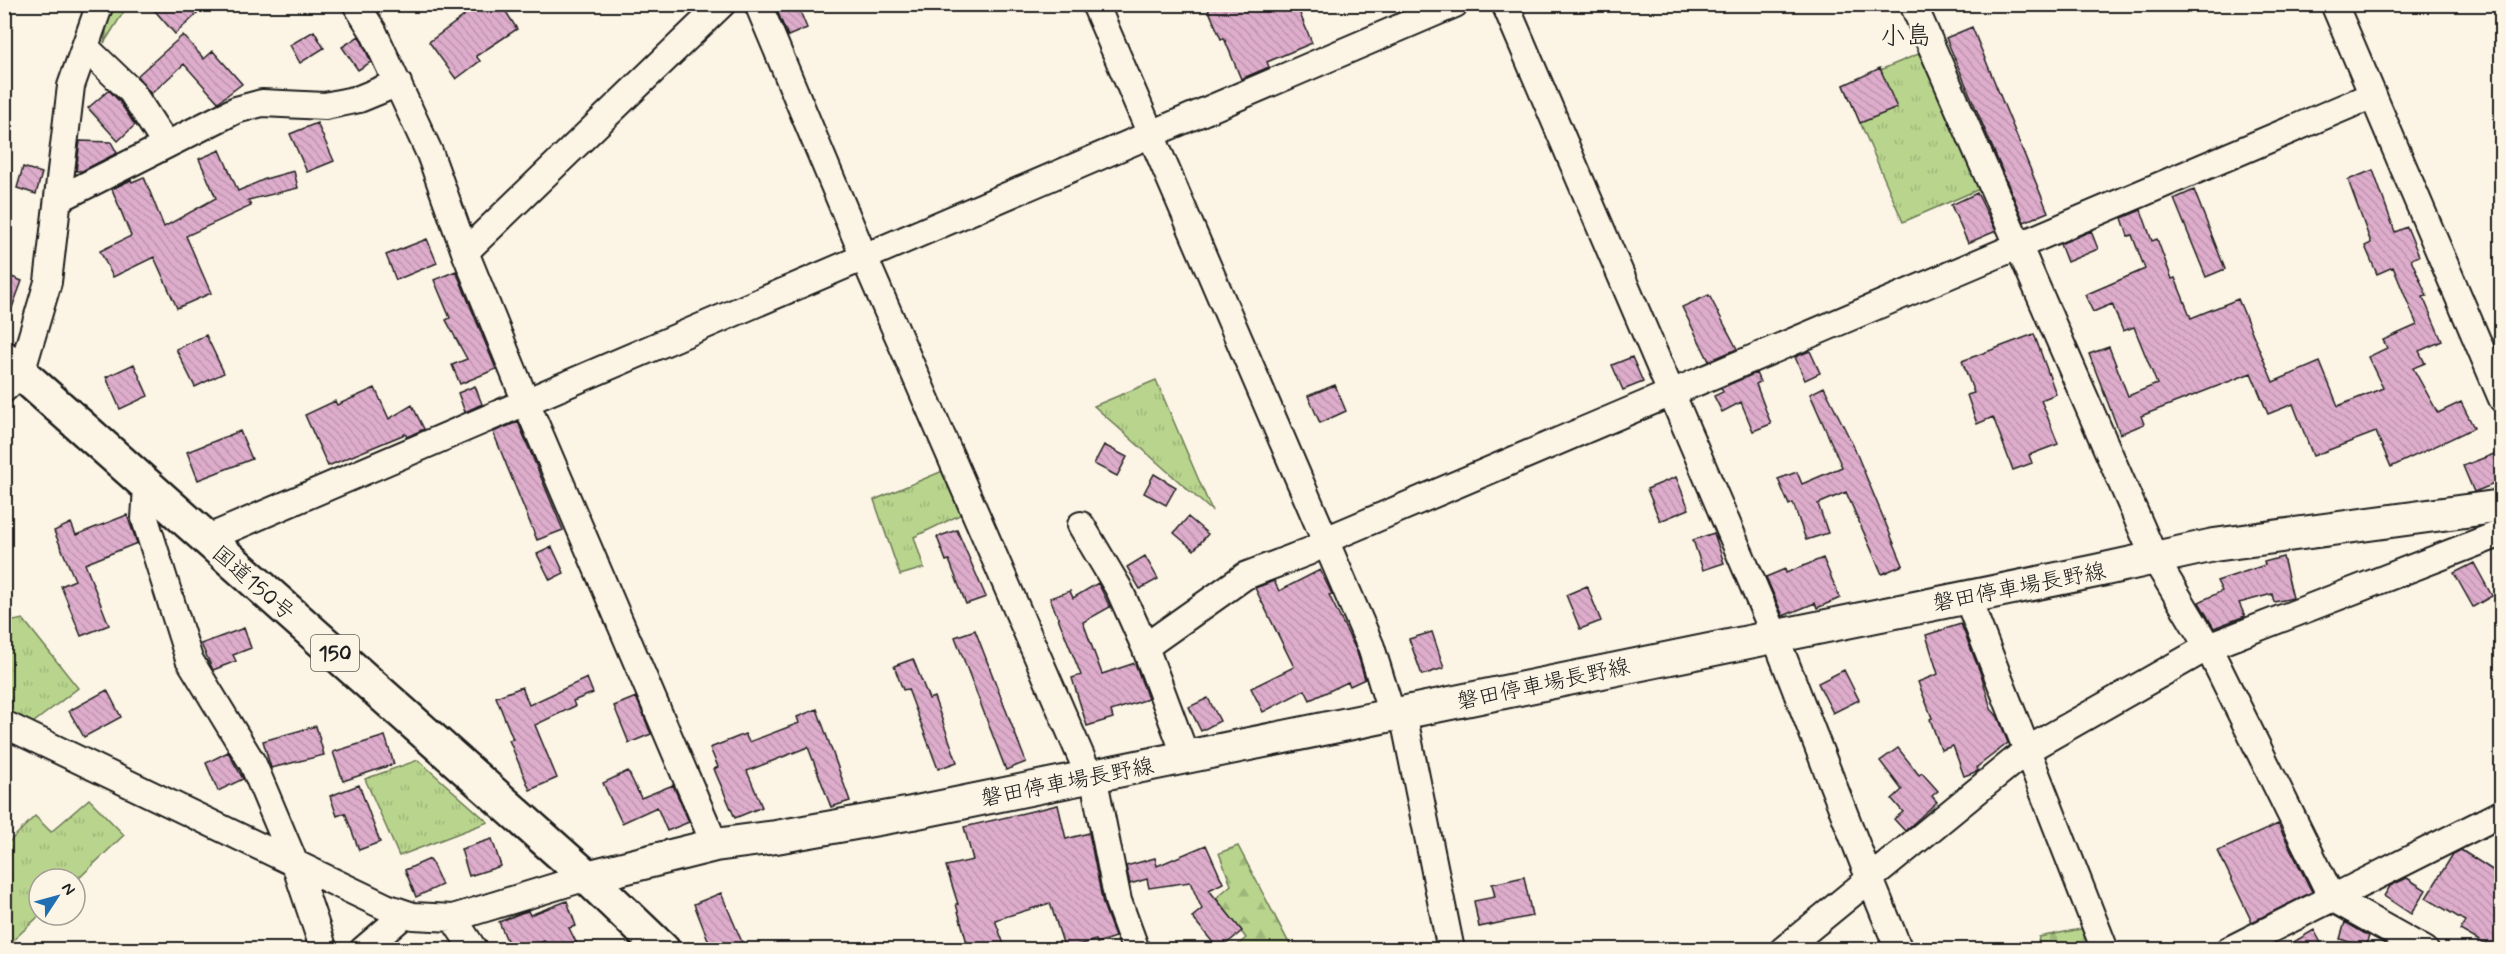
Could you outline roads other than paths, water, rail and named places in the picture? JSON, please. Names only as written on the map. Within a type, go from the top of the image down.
[{"type":"highway","name":"国道150号","points":[[10,373],[206,539],[587,878],[663,950]]},
{"type":"main road","name":"磐田停車場長野線","points":[[587,878],[716,845],[912,813],[2214,545],[2502,506]]},
{"type":"street","points":[[10,373],[48,282],[71,86],[100,4]]},
{"type":"street","points":[[356,4],[373,32],[430,154],[465,252],[526,402],[716,845]]},
{"type":"street","points":[[465,252],[722,4]]},
{"type":"street","points":[[758,4],[864,257],[1091,775],[1118,900],[1136,950]]},
{"type":"street","points":[[1095,4],[1326,540],[1398,714],[1451,950]]},
{"type":"street","points":[[206,539],[1455,4]]},
{"type":"street","points":[[1505,4],[1775,636],[1899,950]]},
{"type":"street","points":[[1913,4],[2155,558],[2208,647],[2332,898],[2425,950]]},
{"type":"street","points":[[2334,4],[2502,399]]},
{"type":"street","points":[[85,47],[131,91],[166,145]]},
{"type":"street","points":[[59,199],[236,110],[262,103],[325,106],[359,99],[398,83]]},
{"type":"street","points":[[1145,647],[1245,576],[1310,551],[1326,540],[2373,95]]},
{"type":"street","points":[[147,487],[145,519],[189,659],[253,764],[295,864],[324,950]]},
{"type":"street","points":[[1081,525],[1119,589],[1145,647],[1186,757]]},
{"type":"street","points":[[1783,950],[1867,872],[2027,750],[2208,647],[2502,533]]},
{"type":"street","points":[[1967,597],[2105,950]]},
{"type":"street","points":[[4,724],[295,864],[405,914],[435,919],[453,918],[587,878]]},
{"type":"street","points":[[2229,950],[2502,813]]},
{"type":"street","points":[[363,950],[405,914]]},
{"type":"street","points":[[453,918],[474,950]]},
{"type":"district","name":"小島","points":[[1906,35]]}]
